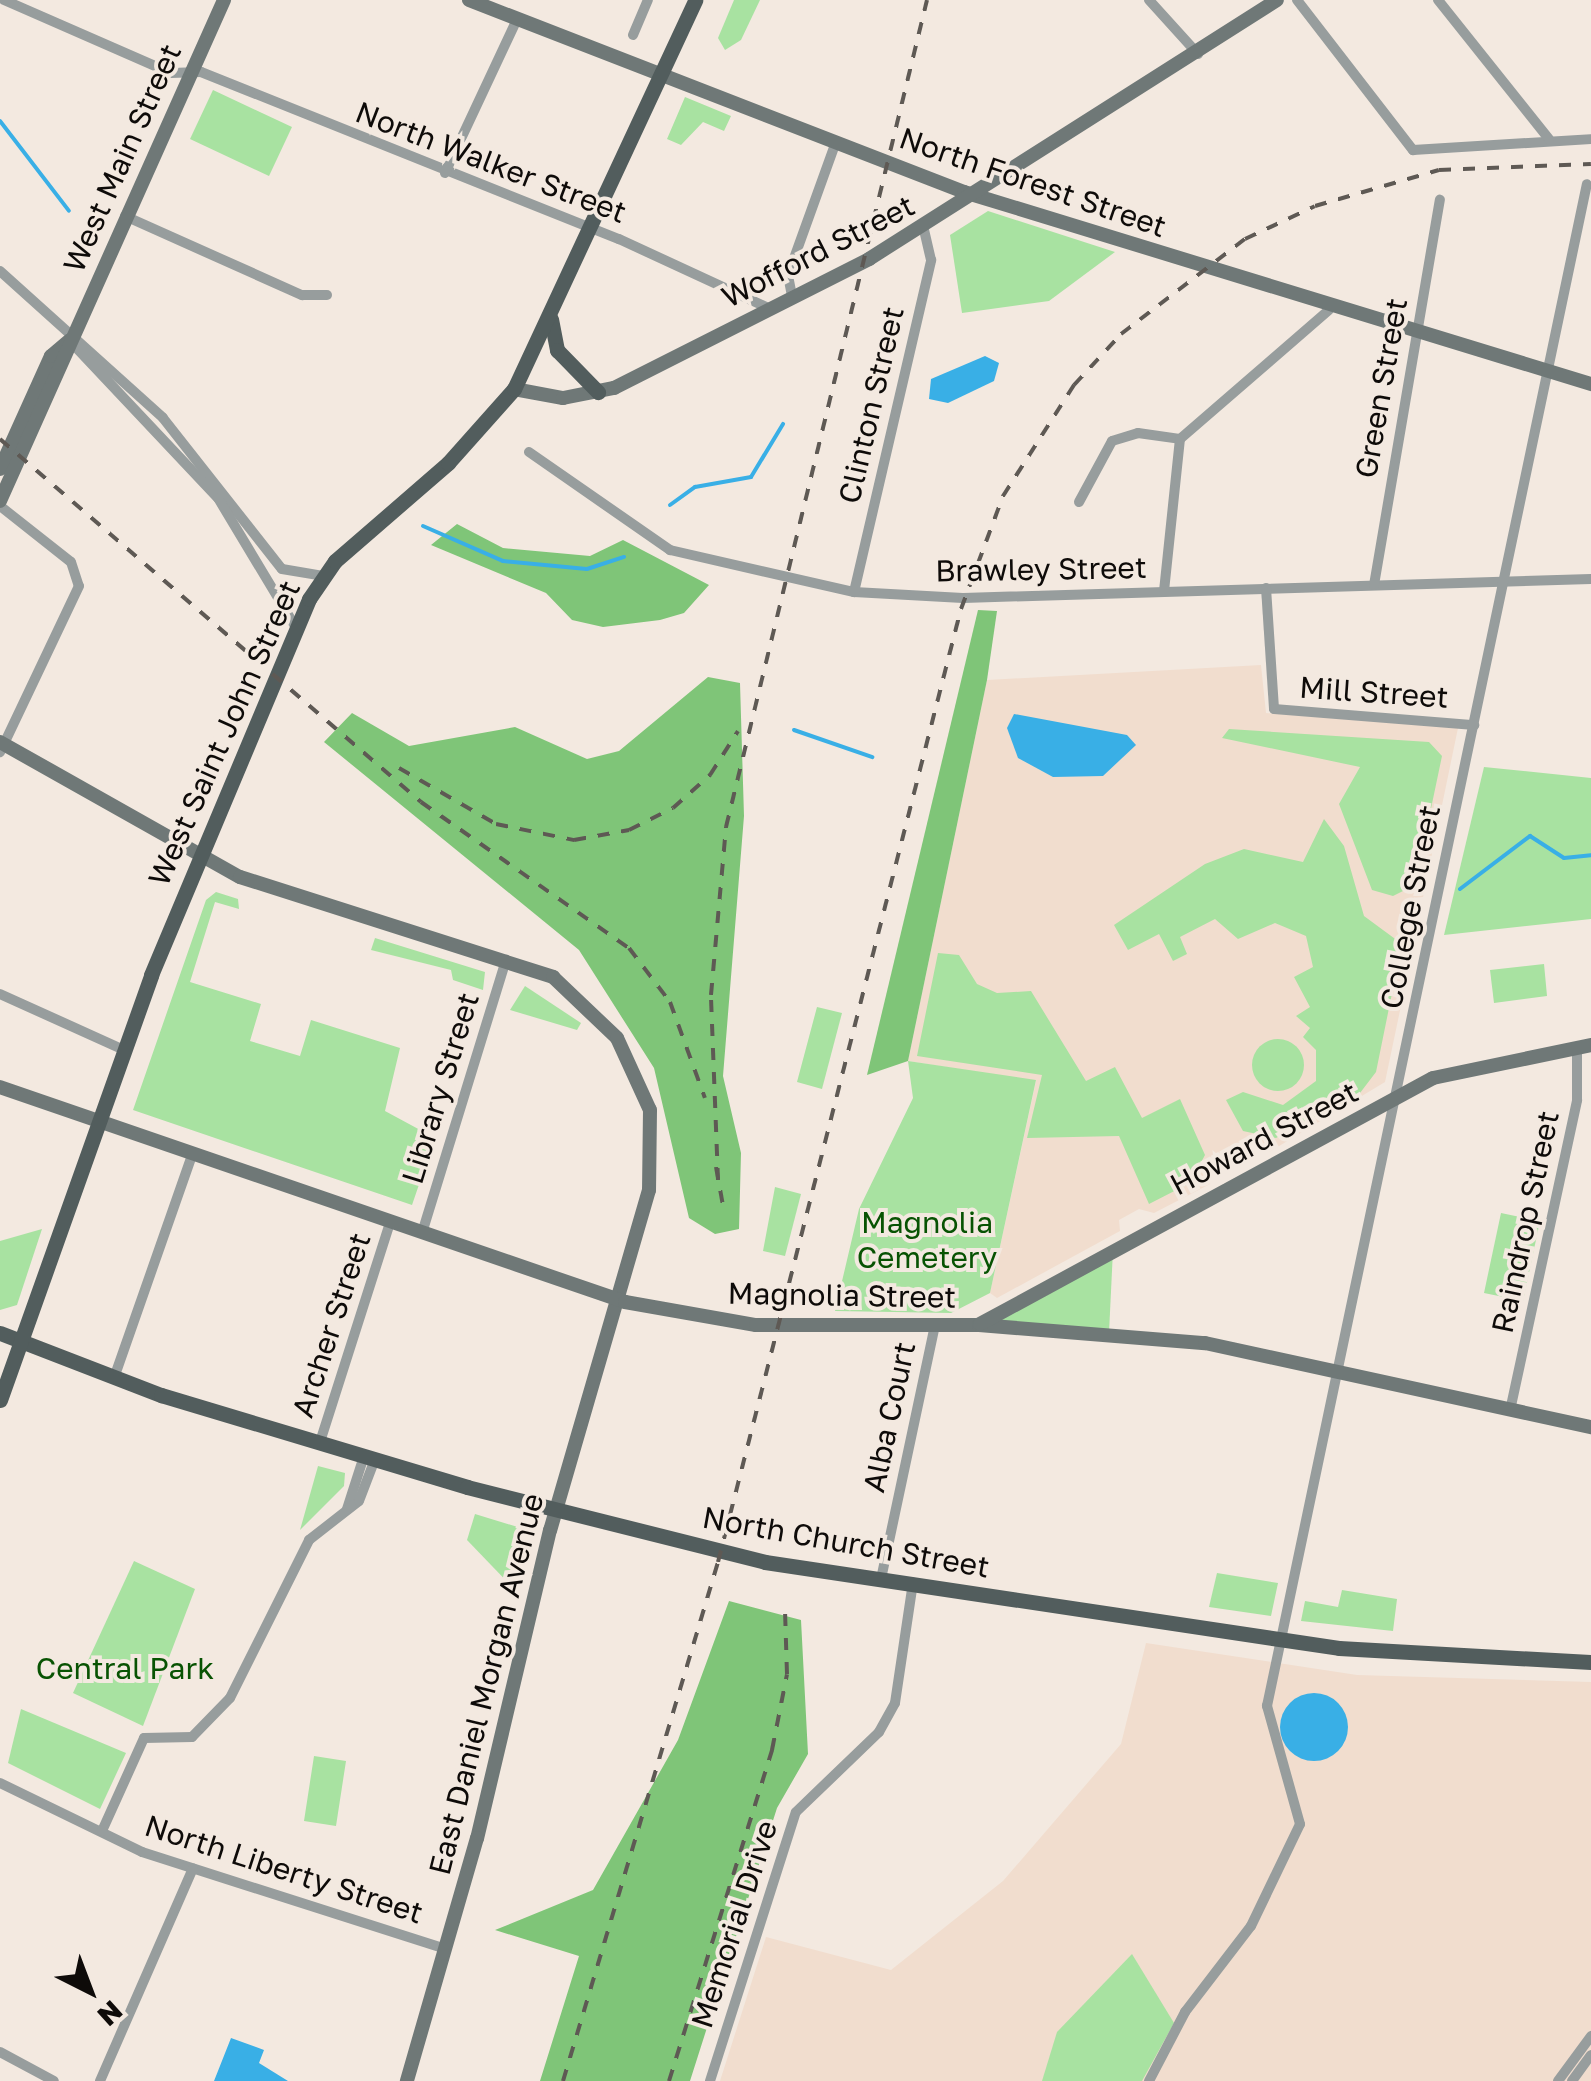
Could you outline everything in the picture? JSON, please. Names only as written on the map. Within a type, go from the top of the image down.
[{"type":"main road","name":"West Saint John Street","points":[[0,1400],[124,1050],[199,856],[296,628],[324,576],[514,389],[595,230],[696,0]]},
{"type":"main road","points":[[551,319],[557,350],[598,392]]},
{"type":"main road","name":"North Church Street","points":[[0,1333],[114,1378],[370,1457],[555,1512],[764,1562],[1282,1640],[1591,1662]]},
{"type":"street","name":"North Walker Street","points":[[4,0],[171,73],[191,70],[595,230],[768,308]]},
{"type":"street","name":"West Main Street","points":[[0,503],[224,0]]},
{"type":"street","name":"North Forest Street","points":[[469,0],[979,196],[1330,310],[1546,375],[1591,384]]},
{"type":"street","points":[[633,35],[648,0]]},
{"type":"street","points":[[1150,0],[1198,55]]},
{"type":"street","name":"Wofford Street","points":[[514,389],[563,398],[598,392],[905,240],[979,196],[1278,0]]},
{"type":"street","points":[[1297,0],[1407,147],[1591,138]]},
{"type":"street","points":[[1438,0],[1549,139]]},
{"type":"street","points":[[445,173],[518,19]]},
{"type":"street","points":[[792,296],[788,275],[836,142]]},
{"type":"street","name":"College Street","points":[[1149,2081],[1185,2012],[1251,1926],[1300,1824],[1266,1721],[1586,184]]},
{"type":"street","name":"Green Street","points":[[1374,585],[1440,200]]},
{"type":"street","points":[[125,216],[302,296],[326,295]]},
{"type":"street","name":"Clinton Street","points":[[854,592],[931,260],[924,230]]},
{"type":"street","points":[[0,271],[70,340],[172,428],[282,569],[324,576]]},
{"type":"street","points":[[1164,591],[1180,439],[1330,310]]},
{"type":"street","name":"West Main Street","points":[[0,469],[51,356],[70,340]]},
{"type":"street","points":[[70,340],[82,364],[231,515],[296,628]]},
{"type":"street","points":[[1080,502],[1112,441],[1138,433],[1180,439]]},
{"type":"street","name":"Brawley Street","points":[[529,452],[622,523],[688,558],[854,592],[1164,591],[1591,579]]},
{"type":"street","points":[[0,503],[71,562],[79,586],[1,746]]},
{"type":"street","name":"Mill Street","points":[[1266,588],[1274,710],[1474,725]]},
{"type":"street","name":"East Daniel Morgan Avenue","points":[[1,746],[199,856],[255,882],[553,976],[598,1015],[650,1110],[652,1172],[555,1512],[446,1950],[407,2081]]},
{"type":"street","name":"Library Street","points":[[422,1233],[506,959]]},
{"type":"street","points":[[0,994],[124,1050]]},
{"type":"street","name":"Howard Street","points":[[979,1325],[1398,1096],[1462,1068],[1584,1046]]},
{"type":"street","name":"Raindrop Street","points":[[1511,1406],[1577,1100],[1584,1046]]},
{"type":"street","name":"Magnolia Street","points":[[0,1088],[618,1299],[746,1324],[979,1325],[1205,1343],[1338,1367],[1591,1427]]},
{"type":"street","points":[[114,1378],[192,1155]]},
{"type":"street","name":"Archer Street","points":[[320,1442],[390,1222]]},
{"type":"street","name":"Alba Court","points":[[882,1578],[935,1325]]},
{"type":"street","points":[[102,1831],[144,1738],[177,1743],[214,1720],[299,1560],[347,1509],[359,1502],[370,1457]]},
{"type":"street","points":[[347,1509],[370,1457]]},
{"type":"street","name":"Memorial Drive","points":[[710,2081],[796,1812],[879,1732],[895,1703],[912,1582]]},
{"type":"street","name":"North Liberty Street","points":[[0,1782],[102,1831],[193,1868],[446,1950]]},
{"type":"street","points":[[100,2081],[193,1868]]},
{"type":"street","points":[[1558,2081],[1591,2036]]},
{"type":"street","points":[[0,2052],[54,2081]]},
{"type":"street","points":[[1572,2081],[1591,2055]]},
{"type":"shaded area","points":[[1261,665],[1266,713],[1458,728],[1423,897],[1411,898],[1404,929],[1415,939],[1385,1082],[1269,1152],[1256,1138],[1214,1160],[1210,1184],[1154,1213],[1139,1209],[1119,1220],[1120,1231],[997,1298],[990,1293],[1036,1081],[908,1061],[987,680]]},
{"type":"shaded area","points":[[1146,1643],[1357,1675],[1591,1682],[1591,2081],[720,2081],[766,1937],[891,1970],[1003,1881],[1121,1744]]},
{"type":"green space","points":[[734,0],[760,0],[741,40],[725,50],[718,38]]},
{"type":"green space","points":[[213,90],[292,127],[269,176],[190,139]]},
{"type":"green space","points":[[685,97],[731,116],[724,131],[703,122],[681,145],[667,139]]},
{"type":"green space","points":[[988,211],[1115,252],[1049,301],[962,313],[950,235]]},
{"type":"green space","points":[[457,524],[503,548],[590,556],[623,540],[709,585],[684,613],[660,620],[603,627],[572,620],[546,593],[431,545]]},
{"type":"green space","points":[[978,610],[997,611],[987,680],[908,1061],[867,1075]]},
{"type":"green space","points":[[708,677],[740,683],[744,816],[723,1076],[741,1153],[739,1229],[715,1234],[689,1218],[654,1068],[579,950],[324,742],[352,713],[409,746],[515,727],[587,759],[619,751]]},
{"type":"green space","points":[[1229,729],[1429,742],[1442,756],[1415,885],[1393,896],[1372,890],[1339,804],[1360,767],[1222,738]]},
{"type":"green space","points":[[1484,767],[1591,778],[1591,919],[1444,935]]},
{"type":"green space","points":[[1324,819],[1344,846],[1364,916],[1402,944],[1376,1072],[1360,1093],[1276,1138],[1243,1131],[1226,1100],[1243,1092],[1283,1105],[1316,1081],[1316,1050],[1303,1037],[1310,1028],[1296,1016],[1310,1007],[1294,977],[1313,967],[1306,936],[1275,923],[1238,939],[1215,919],[1180,937],[1187,954],[1173,961],[1159,934],[1128,950],[1114,925],[1205,864],[1244,849],[1303,862]]},
{"type":"green space","points":[[216,892],[238,899],[239,909],[215,902],[190,982],[261,1004],[250,1041],[300,1056],[311,1020],[400,1048],[385,1111],[435,1138],[412,1205],[133,1110],[206,900]]},
{"type":"green space","points":[[375,938],[485,972],[483,990],[453,980],[451,970],[371,950]]},
{"type":"green space","points":[[938,953],[959,955],[977,984],[997,993],[1031,991],[1086,1081],[1115,1067],[1142,1118],[1180,1099],[1205,1155],[1190,1183],[1149,1204],[1119,1136],[1027,1138],[1042,1075],[917,1056]]},
{"type":"green space","points":[[1544,964],[1547,996],[1494,1003],[1490,970]]},
{"type":"green space","points":[[525,986],[581,1023],[577,1030],[510,1010]]},
{"type":"green space","points":[[817,1007],[842,1013],[822,1089],[797,1082]]},
{"type":"green space","points":[[1278,1039],[1297,1046],[1304,1065],[1297,1084],[1278,1091],[1259,1084],[1252,1065],[1259,1046]]},
{"type":"green space","name":"Magnolia Cemetery","points":[[908,1061],[1036,1080],[990,1293],[951,1313],[835,1311],[859,1209],[913,1098]]},
{"type":"green space","points":[[775,1187],[801,1194],[785,1256],[763,1251]]},
{"type":"green space","points":[[1501,1213],[1540,1221],[1523,1301],[1484,1293]]},
{"type":"green space","points":[[42,1229],[17,1305],[0,1310],[0,1241]]},
{"type":"green space","points":[[1113,1250],[1109,1333],[979,1325]]},
{"type":"green space","points":[[318,1466],[345,1473],[344,1486],[300,1530]]},
{"type":"green space","points":[[475,1514],[521,1528],[513,1588],[467,1540]]},
{"type":"green space","name":"Central Park","points":[[134,1561],[195,1589],[143,1726],[73,1693]]},
{"type":"green space","points":[[1217,1573],[1278,1583],[1271,1616],[1209,1607]]},
{"type":"green space","points":[[1342,1590],[1397,1599],[1393,1631],[1301,1621],[1305,1601],[1338,1607]]},
{"type":"green space","points":[[729,1601],[801,1620],[808,1754],[777,1808],[690,2081],[540,2081],[579,1956],[495,1930],[593,1890],[678,1740]]},
{"type":"green space","points":[[21,1709],[126,1753],[100,1809],[8,1763]]},
{"type":"green space","points":[[314,1756],[346,1761],[336,1826],[304,1821]]},
{"type":"green space","points":[[1132,1954],[1174,2023],[1142,2081],[1042,2081],[1057,2032]]},
{"type":"water","points":[[985,356],[999,363],[994,381],[948,403],[929,399],[931,379]]},
{"type":"water","points":[[1014,714],[1127,735],[1136,745],[1103,776],[1053,777],[1018,758],[1007,728]]},
{"type":"water","points":[[1314,1693],[1338,1703],[1348,1727],[1338,1751],[1314,1761],[1290,1751],[1280,1727],[1290,1703]]},
{"type":"water","points":[[231,2038],[264,2050],[259,2063],[288,2081],[214,2081]]},
{"type":"waterway","points":[[0,121],[69,211]]},
{"type":"waterway","points":[[670,505],[695,487],[751,477],[783,424]]},
{"type":"waterway","points":[[423,526],[503,561],[587,569],[624,557]]},
{"type":"waterway","points":[[794,730],[872,757]]},
{"type":"waterway","points":[[1460,889],[1530,836],[1564,858],[1591,855]]},
{"type":"railway","points":[[718,1180],[711,995],[726,827],[927,0]]},
{"type":"railway","points":[[563,2081],[718,1562],[961,609],[1003,496],[1074,385],[1121,334],[1245,239],[1315,206],[1439,170],[1591,164]]},
{"type":"railway","points":[[0,439],[421,802],[629,948],[670,1002],[705,1098]]},
{"type":"railway","points":[[399,768],[496,824],[574,840],[629,830],[673,808],[710,775],[738,731]]},
{"type":"railway","points":[[716,1167],[724,1211]]},
{"type":"railway","points":[[669,2081],[772,1750],[787,1674],[785,1612]]}]
